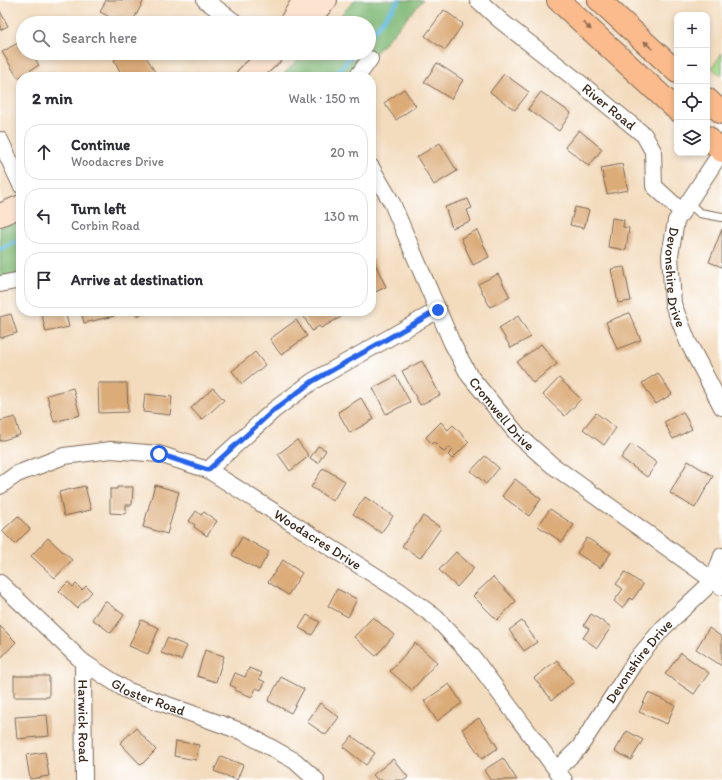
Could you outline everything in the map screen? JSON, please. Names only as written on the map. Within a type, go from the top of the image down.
[{"type":"main road","points":[[294,16],[304,0]]},
{"type":"main road","points":[[311,16],[326,0]]},
{"type":"main road","points":[[558,0],[674,107]]},
{"type":"main road","points":[[599,0],[674,69]]},
{"type":"main road","points":[[252,72],[265,60]]},
{"type":"main road","points":[[710,102],[722,113]]},
{"type":"main road","points":[[710,140],[722,151]]},
{"type":"main road","points":[[0,215],[16,208]]},
{"type":"street","points":[[205,0],[227,16]]},
{"type":"street","name":"River Road","points":[[478,0],[644,135],[653,151],[654,186],[685,208]]},
{"type":"street","points":[[361,72],[369,60]]},
{"type":"street","points":[[0,140],[16,174]]},
{"type":"street","name":"Devonshire Drive","points":[[722,151],[676,221],[670,255],[673,304],[688,342],[722,407]]},
{"type":"street","name":"Cromwell Drive","points":[[376,176],[392,203],[452,343],[469,375],[518,435],[552,465],[718,584]]},
{"type":"street","points":[[0,284],[16,281]]},
{"type":"street","points":[[208,470],[274,410],[313,381],[438,310]]},
{"type":"street","name":"Woodacres Drive","points":[[0,486],[17,474],[64,456],[112,450],[159,454],[208,470],[398,590],[435,617],[472,656],[560,775]]},
{"type":"street","name":"Devonshire Drive","points":[[560,775],[636,660],[663,628],[718,584],[722,556]]},
{"type":"street","name":"Gloster Road","points":[[0,583],[83,662],[126,690],[243,732],[295,761],[316,780]]},
{"type":"street","name":"Harwick Road","points":[[83,662],[84,780]]},
{"type":"lane","points":[[685,208],[700,213],[722,217]]},
{"type":"green space","points":[[355,0],[423,0],[376,52],[376,16],[340,16]]},
{"type":"green space","points":[[722,53],[722,76],[712,68]]},
{"type":"green space","points":[[297,60],[369,60],[361,72],[286,72]]},
{"type":"green space","points":[[16,220],[16,281],[0,284],[0,227]]},
{"type":"building","points":[[106,0],[144,0],[136,16],[108,16],[100,12]]},
{"type":"building","points":[[444,10],[463,24],[445,50],[425,36]]},
{"type":"building","points":[[0,11],[8,26],[0,30]]},
{"type":"building","points":[[16,44],[16,60],[36,60],[39,65],[28,72],[16,72],[16,75],[2,52]]},
{"type":"building","points":[[114,60],[148,60],[155,72],[120,72]]},
{"type":"building","points":[[437,63],[463,80],[451,99],[424,82]]},
{"type":"building","points":[[504,74],[529,92],[515,110],[490,92]]},
{"type":"building","points":[[404,89],[416,106],[396,120],[384,103]]},
{"type":"building","points":[[541,92],[571,113],[559,131],[528,109]]},
{"type":"building","points":[[579,130],[602,149],[589,166],[565,147]]},
{"type":"building","points":[[440,143],[457,171],[434,185],[417,157]]},
{"type":"building","points":[[622,164],[628,190],[607,194],[601,168]]},
{"type":"building","points":[[468,199],[472,208],[467,210],[471,221],[452,228],[445,207]]},
{"type":"building","points":[[575,207],[589,210],[584,228],[570,225]]},
{"type":"building","points":[[612,218],[624,220],[623,227],[629,228],[626,250],[608,247]]},
{"type":"building","points":[[722,229],[722,267],[709,262]]},
{"type":"building","points":[[477,230],[489,257],[473,265],[461,238]]},
{"type":"building","points":[[376,265],[386,287],[376,292]]},
{"type":"building","points":[[624,267],[631,301],[618,303],[611,269]]},
{"type":"building","points":[[498,274],[510,297],[490,307],[478,284]]},
{"type":"building","points":[[629,313],[641,340],[617,349],[606,322]]},
{"type":"building","points":[[11,314],[17,333],[0,338],[0,317]]},
{"type":"building","points":[[42,316],[66,316],[69,327],[46,332]]},
{"type":"building","points":[[82,316],[114,316],[84,323]]},
{"type":"building","points":[[518,316],[531,337],[511,348],[499,328]]},
{"type":"building","points":[[304,317],[341,317],[321,328],[319,326],[312,331]]},
{"type":"building","points":[[296,320],[307,336],[281,355],[270,339]]},
{"type":"building","points":[[541,344],[557,364],[533,383],[517,362]]},
{"type":"building","points":[[255,352],[265,365],[242,384],[232,371]]},
{"type":"building","points":[[422,361],[440,395],[420,405],[402,371]]},
{"type":"building","points":[[658,373],[672,394],[656,404],[642,383]]},
{"type":"building","points":[[396,376],[410,402],[386,414],[373,388]]},
{"type":"building","points":[[559,378],[581,399],[565,416],[543,395]]},
{"type":"building","points":[[98,383],[127,383],[128,412],[99,413]]},
{"type":"building","points":[[73,388],[80,415],[54,422],[47,395]]},
{"type":"building","points":[[213,388],[224,400],[202,420],[191,408]]},
{"type":"building","points":[[145,394],[172,397],[170,415],[143,412]]},
{"type":"building","points":[[361,398],[374,419],[350,433],[338,412]]},
{"type":"building","points":[[683,412],[692,429],[673,439],[664,422]]},
{"type":"building","points":[[596,413],[616,428],[604,445],[583,429]]},
{"type":"building","points":[[15,417],[20,435],[0,441],[0,421]]},
{"type":"building","points":[[441,422],[448,430],[453,425],[469,442],[452,459],[448,455],[453,450],[450,447],[444,452],[434,442],[432,444],[426,437]]},
{"type":"building","points":[[297,440],[309,456],[290,471],[278,454]]},
{"type":"building","points":[[631,444],[657,463],[647,477],[621,458]]},
{"type":"building","points":[[318,446],[326,450],[318,463],[310,458]]},
{"type":"building","points":[[485,456],[499,468],[486,484],[471,471]]},
{"type":"building","points":[[688,461],[713,476],[695,508],[670,493]]},
{"type":"building","points":[[323,468],[345,481],[333,501],[311,487]]},
{"type":"building","points":[[515,479],[541,499],[529,516],[502,496]]},
{"type":"building","points":[[155,485],[179,492],[167,534],[143,527]]},
{"type":"building","points":[[85,486],[91,510],[64,516],[59,492]]},
{"type":"building","points":[[117,487],[133,487],[132,505],[126,505],[126,514],[110,513],[110,489],[117,489]]},
{"type":"building","points":[[365,497],[393,516],[381,533],[353,514]]},
{"type":"building","points":[[550,509],[574,525],[562,542],[538,526]]},
{"type":"building","points":[[196,511],[201,515],[204,512],[217,521],[207,536],[194,527],[195,525],[189,521]]},
{"type":"building","points":[[18,516],[30,529],[15,544],[2,531]]},
{"type":"building","points":[[423,516],[441,528],[420,558],[402,546]]},
{"type":"building","points":[[242,537],[269,552],[259,570],[232,555]]},
{"type":"building","points":[[48,538],[72,560],[55,578],[31,556]]},
{"type":"building","points":[[587,538],[611,553],[600,568],[577,553]]},
{"type":"building","points":[[456,552],[474,568],[457,587],[439,570]]},
{"type":"building","points":[[283,560],[302,573],[288,595],[268,582]]},
{"type":"building","points":[[625,572],[643,585],[632,600],[630,598],[622,608],[614,601],[623,589],[616,584]]},
{"type":"building","points":[[493,577],[516,601],[497,620],[473,596]]},
{"type":"building","points":[[68,582],[73,587],[76,584],[82,590],[86,586],[92,592],[77,608],[59,591]]},
{"type":"building","points":[[337,589],[357,599],[348,617],[328,606]]},
{"type":"building","points":[[105,601],[124,615],[111,633],[92,619]]},
{"type":"building","points":[[591,614],[611,627],[597,648],[583,638],[589,629],[584,625]]},
{"type":"building","points":[[307,615],[320,622],[312,635],[299,628]]},
{"type":"building","points":[[373,617],[394,635],[376,656],[354,637]]},
{"type":"building","points":[[141,620],[159,628],[148,654],[129,646]]},
{"type":"building","points":[[522,621],[537,642],[524,651],[509,630]]},
{"type":"building","points":[[0,626],[16,642],[0,659]]},
{"type":"building","points":[[709,628],[722,637],[722,666],[696,649]]},
{"type":"building","points":[[167,638],[187,646],[181,660],[161,653]]},
{"type":"building","points":[[415,643],[437,662],[412,690],[390,671]]},
{"type":"building","points":[[205,650],[224,656],[216,682],[197,676]]},
{"type":"building","points":[[681,653],[709,673],[694,694],[665,674]]},
{"type":"building","points":[[557,660],[574,682],[552,700],[534,678]]},
{"type":"building","points":[[249,668],[262,673],[259,679],[265,682],[261,690],[256,688],[252,697],[235,690],[236,688],[230,685],[235,673],[245,677]]},
{"type":"building","points":[[14,676],[49,676],[49,697],[14,697]]},
{"type":"building","points":[[281,677],[304,689],[291,713],[268,701]]},
{"type":"building","points":[[449,684],[462,703],[437,721],[424,701]]},
{"type":"building","points":[[648,693],[675,705],[667,724],[639,712]]},
{"type":"building","points":[[320,703],[339,717],[326,735],[307,722]]},
{"type":"building","points":[[47,715],[49,736],[17,739],[15,717]]},
{"type":"building","points":[[479,718],[498,748],[482,759],[462,729]]},
{"type":"building","points":[[136,728],[156,750],[141,765],[120,743]]},
{"type":"building","points":[[627,731],[643,740],[631,760],[615,751]]},
{"type":"building","points":[[352,736],[375,753],[366,765],[343,747]]},
{"type":"building","points":[[176,741],[199,745],[196,760],[174,756]]},
{"type":"building","points":[[45,752],[49,776],[30,779],[26,755]]},
{"type":"building","points":[[221,756],[243,765],[237,780],[214,771]]},
{"type":"building","points":[[503,758],[517,780],[490,780],[484,770]]},
{"type":"building","points":[[393,759],[408,777],[405,780],[378,780],[373,775]]},
{"type":"waterway","points":[[376,28],[399,0]]},
{"type":"waterway","points":[[337,72],[348,60]]},
{"type":"waterway","points":[[0,249],[16,242]]},
{"type":"route","points":[[159,454],[208,470],[274,410],[313,381],[438,310]]}]
